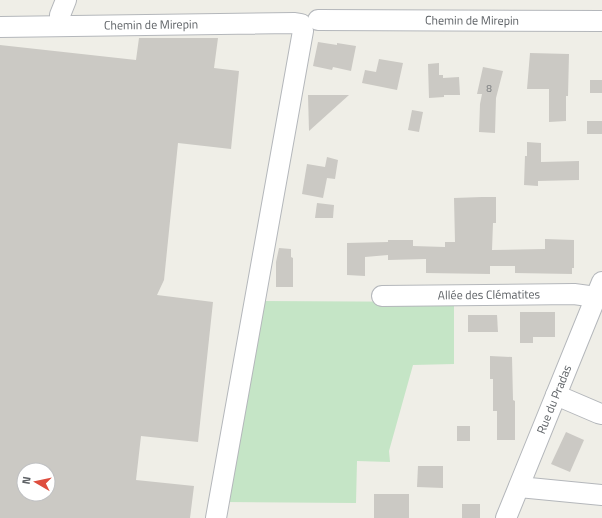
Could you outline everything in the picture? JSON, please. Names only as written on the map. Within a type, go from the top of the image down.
[{"type":"street","points":[[60,26],[60,15],[66,0]]},
{"type":"street","name":"Chemin de Mirepin","points":[[0,27],[310,22],[602,21]]},
{"type":"street","points":[[216,518],[303,31],[310,22]]},
{"type":"street","name":"Allée des Clématites","points":[[382,296],[574,294],[599,289]]},
{"type":"street","name":"Rue du Pradas","points":[[506,518],[599,289]]},
{"type":"street","points":[[556,395],[602,414]]},
{"type":"street","points":[[519,487],[602,495]]},
{"type":"green space","points":[[261,301],[454,302],[454,364],[413,365],[389,451],[390,462],[357,461],[356,503],[224,502]]},
{"type":"building","points":[[139,38],[218,38],[214,68],[239,71],[231,149],[178,143],[164,280],[157,295],[213,302],[198,442],[141,436],[136,480],[194,486],[190,518],[0,518],[0,45],[136,60]]},
{"type":"building","points":[[318,42],[356,46],[351,71],[333,67],[332,70],[313,66]]},
{"type":"building","points":[[530,53],[569,54],[566,121],[549,122],[549,89],[527,89]]},
{"type":"building","points":[[379,59],[403,63],[397,90],[362,83],[365,70],[376,72]]},
{"type":"building","points":[[439,63],[439,75],[443,75],[443,78],[459,77],[460,95],[444,95],[444,97],[429,98],[428,64]]},
{"type":"building","points":[[483,67],[503,71],[496,98],[495,133],[479,132],[480,104],[482,94],[477,94]]},
{"type":"building","points":[[590,80],[602,80],[602,93],[590,93]]},
{"type":"building","points":[[308,95],[349,95],[309,131]]},
{"type":"building","points":[[412,110],[423,112],[419,132],[408,130]]},
{"type":"building","points":[[587,121],[602,121],[602,134],[587,134]]},
{"type":"building","points":[[527,142],[541,143],[541,162],[579,161],[579,180],[538,181],[538,186],[524,185]]},
{"type":"building","points":[[327,157],[338,160],[335,179],[327,178],[323,198],[302,194],[307,164],[325,167]]},
{"type":"building","points":[[496,197],[496,223],[493,223],[492,250],[545,249],[545,239],[574,240],[574,268],[572,268],[572,274],[515,273],[515,266],[490,266],[490,274],[426,273],[426,259],[388,260],[388,255],[365,257],[365,276],[347,275],[347,243],[413,240],[413,246],[445,247],[445,242],[455,242],[454,198]]},
{"type":"building","points":[[317,203],[334,205],[333,218],[315,218]]},
{"type":"building","points":[[279,248],[291,249],[291,257],[293,258],[293,287],[276,287],[276,262]]},
{"type":"building","points":[[520,312],[555,312],[555,337],[533,337],[533,343],[520,343]]},
{"type":"building","points":[[468,315],[497,315],[498,332],[468,332]]},
{"type":"building","points":[[490,356],[512,357],[513,400],[515,401],[515,440],[497,440],[497,411],[493,411],[493,379],[490,379]]},
{"type":"building","points":[[457,426],[470,426],[470,441],[457,441]]},
{"type":"building","points":[[566,432],[584,440],[570,472],[551,464]]},
{"type":"building","points":[[418,466],[443,466],[443,488],[417,487]]},
{"type":"building","points":[[374,494],[409,494],[409,518],[374,518]]},
{"type":"building","points":[[462,504],[480,504],[480,518],[462,518]]}]
